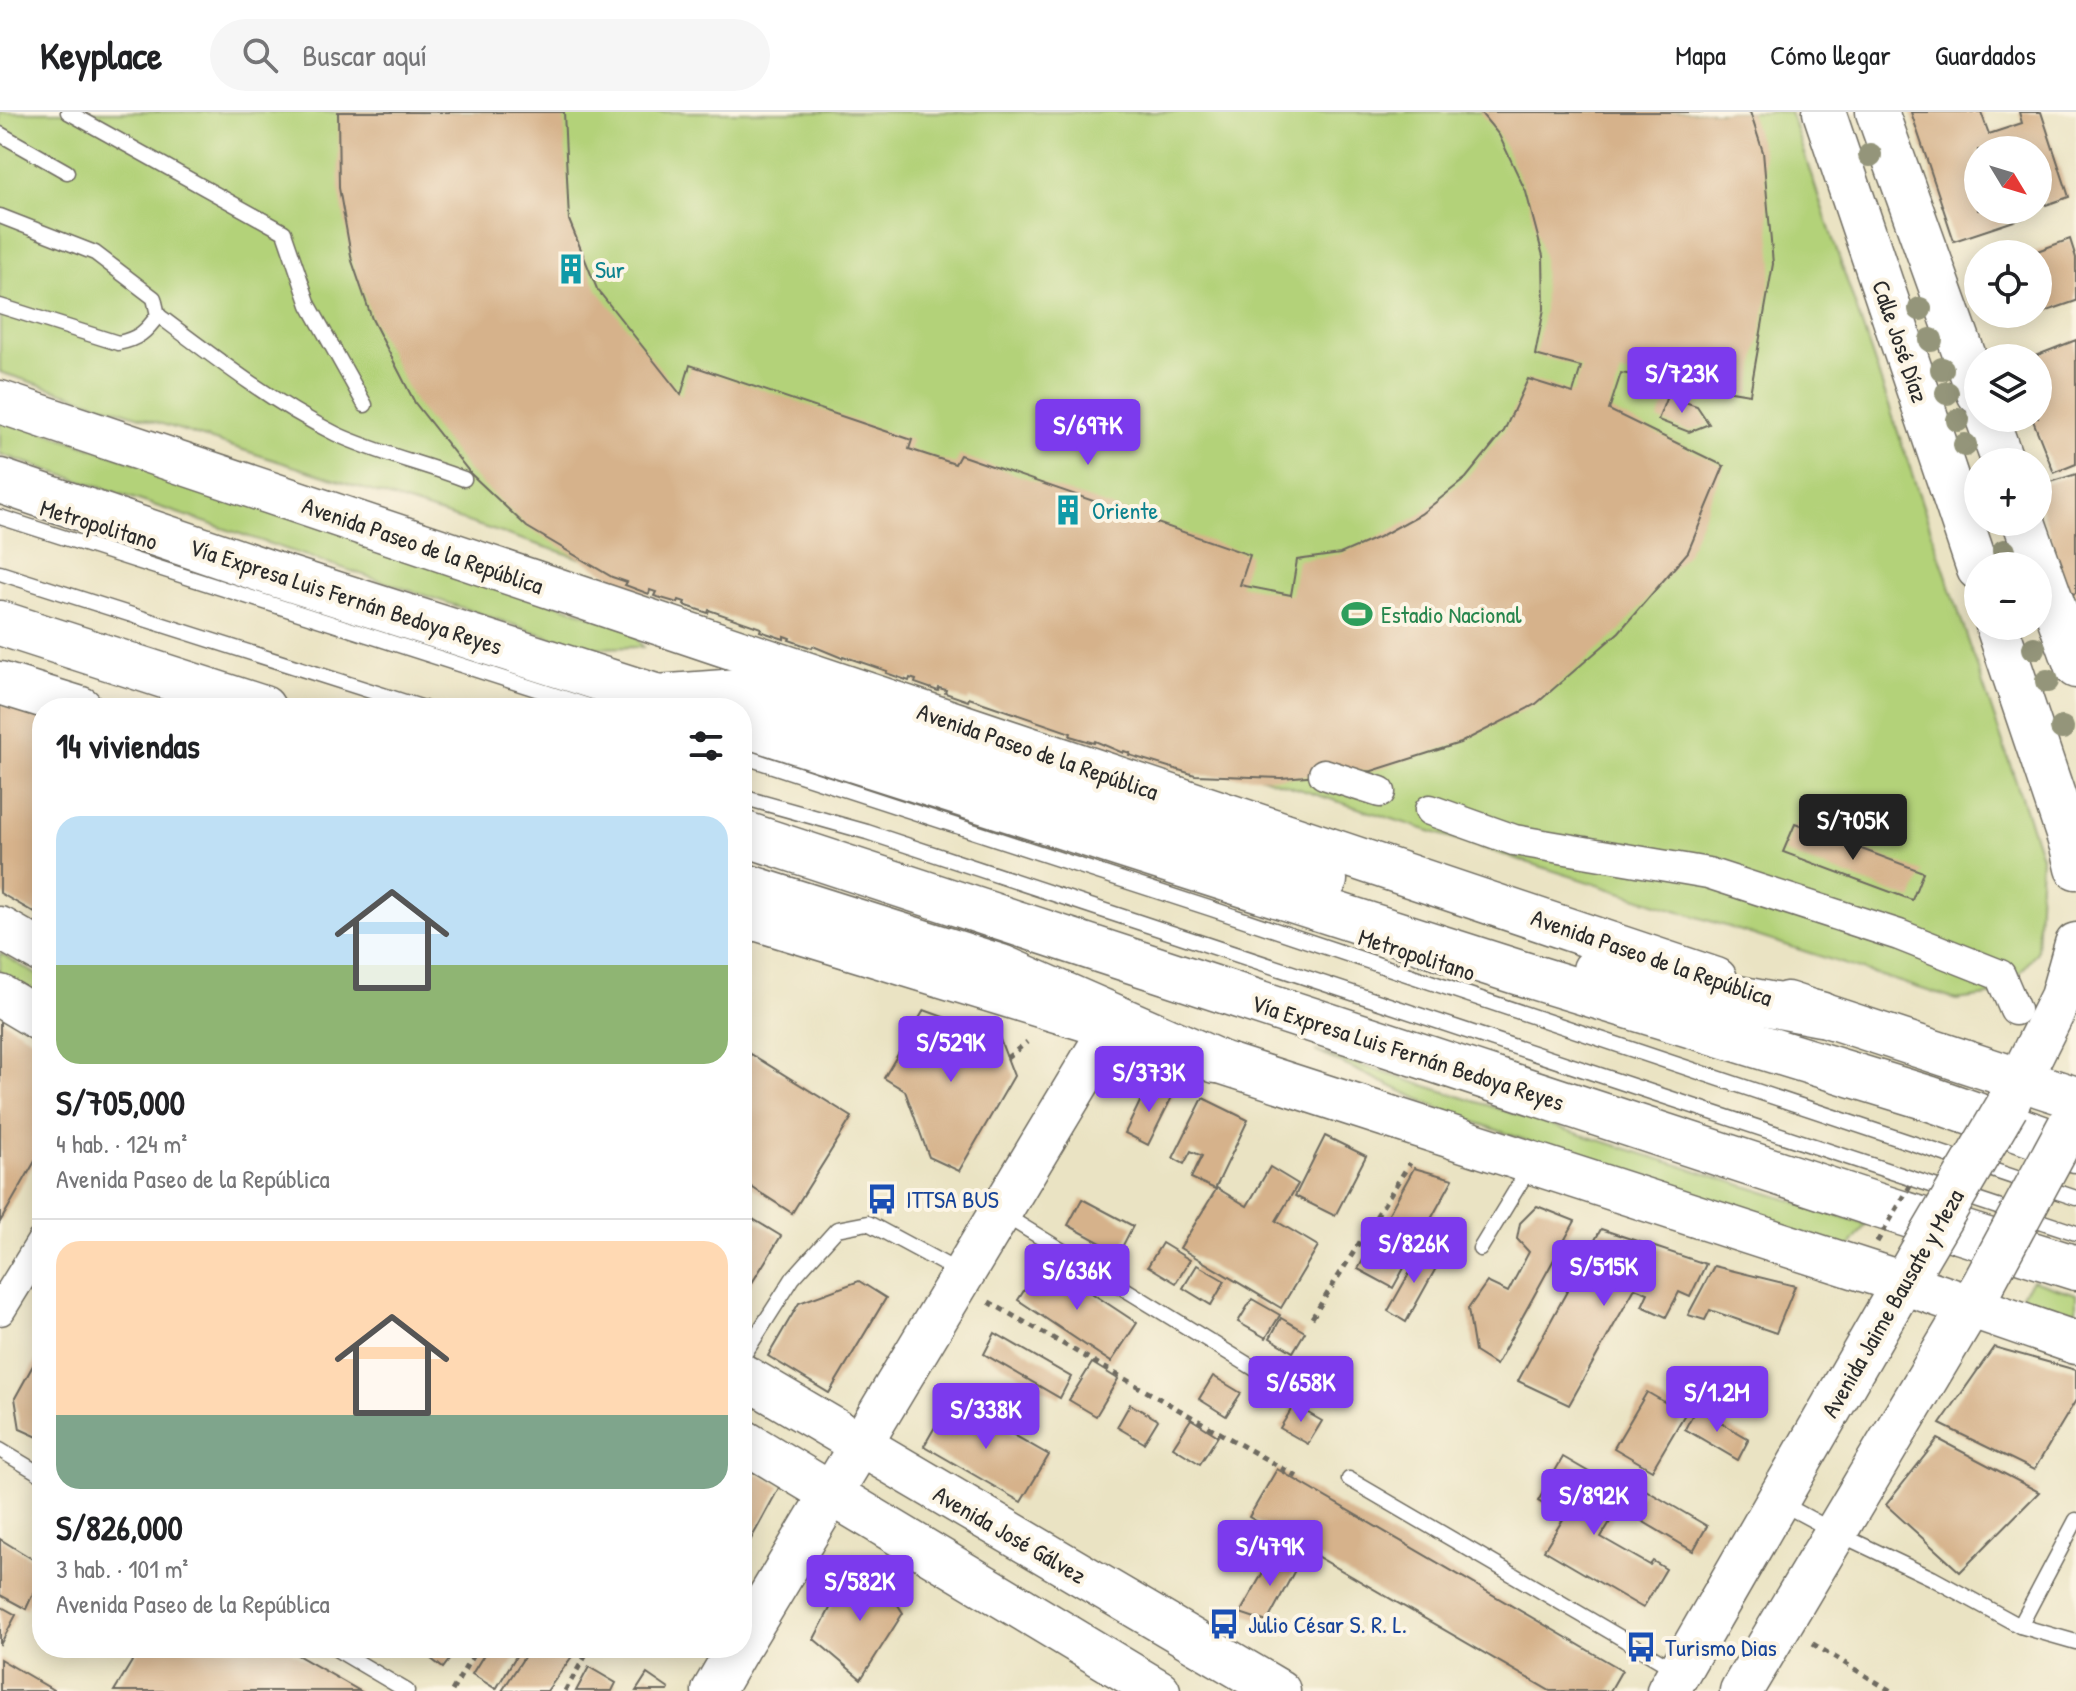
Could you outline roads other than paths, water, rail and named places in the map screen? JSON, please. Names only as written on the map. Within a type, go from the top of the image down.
[{"type":"highway","name":"Vía Expresa Luis Fernán Bedoya Reyes","points":[[0,481],[274,574],[662,698]]},
{"type":"highway","points":[[0,623],[232,698]]},
{"type":"highway","points":[[698,698],[738,691],[950,749],[1566,965],[1820,1014]]},
{"type":"highway","points":[[752,727],[1520,973],[1928,1098],[2074,1122]]},
{"type":"highway","name":"Vía Expresa Luis Fernán Bedoya Reyes","points":[[752,836],[2076,1268]]},
{"type":"highway","points":[[752,888],[1001,967],[1216,1061]]},
{"type":"main road","name":"Calle José Díaz","points":[[1824,112],[1972,552]]},
{"type":"main road","points":[[1877,112],[1964,354]]},
{"type":"main road","name":"Avenida Paseo de la República","points":[[0,402],[1820,1014],[2014,1093],[2074,1122]]},
{"type":"main road","points":[[2029,536],[2076,667]]},
{"type":"main road","points":[[2002,640],[2076,868]]},
{"type":"main road","points":[[0,683],[49,698]]},
{"type":"main road","points":[[752,918],[1111,1028],[1532,1163],[1979,1292],[2076,1343]]},
{"type":"main road","points":[[0,928],[32,946]]},
{"type":"main road","points":[[2014,1093],[2061,997],[2076,944]]},
{"type":"main road","points":[[0,996],[32,1015]]},
{"type":"main road","points":[[752,1625],[1111,1028]]},
{"type":"main road","name":"Avenida Jaime Bausate y Meza","points":[[1674,1682],[2014,1093]]},
{"type":"main road","points":[[1741,1691],[1979,1292],[2074,1122]]},
{"type":"main road","name":"Avenida José Gálvez","points":[[752,1381],[1279,1691]]},
{"type":"main road","points":[[752,1446],[1159,1691]]},
{"type":"main road","points":[[713,1691],[732,1658]]},
{"type":"street","points":[[1324,774],[1380,792]]},
{"type":"street","points":[[1430,810],[1514,840],[1708,873],[1899,935],[2000,975],[2015,1010]]},
{"type":"street","points":[[0,1310],[32,1258]]},
{"type":"lane","points":[[68,112],[284,232],[309,305],[365,405]]},
{"type":"lane","points":[[0,134],[67,172]]},
{"type":"lane","points":[[0,216],[95,253],[154,298],[158,315],[254,387],[292,411],[340,436],[464,479]]},
{"type":"lane","points":[[0,306],[118,343],[136,339],[158,315]]},
{"type":"lane","name":"Metropolitano","points":[[0,517],[564,698]]},
{"type":"lane","points":[[0,573],[393,698]]},
{"type":"lane","name":"Metropolitano","points":[[752,759],[1212,909],[2076,1198]]},
{"type":"lane","points":[[752,800],[867,832],[2076,1233]]},
{"type":"lane","points":[[1480,1249],[1532,1163]]},
{"type":"lane","points":[[1000,1212],[1273,1380]]},
{"type":"lane","points":[[752,1342],[793,1278],[837,1229],[868,1223],[960,1279]]},
{"type":"lane","points":[[0,1450],[32,1469]]},
{"type":"lane","points":[[1349,1479],[1674,1682]]},
{"type":"lane","points":[[1778,1501],[2020,1626],[2076,1642]]},
{"type":"lane","points":[[2020,1626],[2076,1520]]},
{"type":"lane","points":[[351,1658],[407,1691]]},
{"type":"place","name":"Sur","points":[[571,269]]},
{"type":"place","name":"Oriente","points":[[1068,510]]},
{"type":"place","name":"Estadio Nacional","points":[[1357,614]]},
{"type":"place","name":"ITTSA BUS","points":[[882,1199]]},
{"type":"place","name":"Julio César S. R. L.","points":[[1224,1624]]},
{"type":"place","name":"Turismo Dias","points":[[1641,1647]]}]
